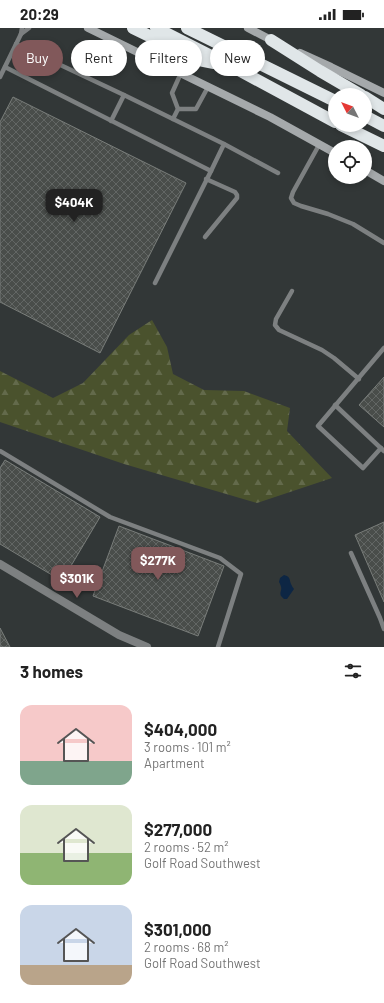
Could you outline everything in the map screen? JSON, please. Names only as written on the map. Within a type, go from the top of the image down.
[{"type":"highway","points":[[133,28],[199,60],[210,62]]},
{"type":"highway","points":[[156,28],[210,55]]},
{"type":"highway","points":[[187,28],[328,98]]},
{"type":"highway","points":[[271,40],[350,88]]},
{"type":"highway","points":[[250,76],[328,118]]},
{"type":"highway","points":[[372,102],[384,109]]},
{"type":"highway","points":[[372,120],[384,126]]},
{"type":"highway","points":[[355,132],[384,146]]},
{"type":"main road","points":[[88,28],[135,51]]},
{"type":"main road","points":[[248,28],[384,94]]},
{"type":"main road","points":[[187,76],[270,117],[328,149]]},
{"type":"main road","points":[[372,174],[384,181]]},
{"type":"street","points":[[0,564],[119,635],[147,647]]},
{"type":"lane","points":[[18,40],[22,28]]},
{"type":"lane","points":[[21,34],[29,28]]},
{"type":"lane","points":[[0,77],[12,52]]},
{"type":"lane","points":[[63,66],[224,144],[278,172]]},
{"type":"lane","points":[[4,67],[211,170]]},
{"type":"lane","points":[[173,119],[178,109],[172,93],[180,76]]},
{"type":"lane","points":[[178,109],[196,109],[208,87]]},
{"type":"lane","points":[[111,121],[124,95]]},
{"type":"lane","points":[[155,283],[224,144]]},
{"type":"lane","points":[[319,144],[293,192],[291,198],[294,203],[353,224],[384,243]]},
{"type":"lane","points":[[205,236],[237,198],[235,192],[206,179]]},
{"type":"lane","points":[[292,291],[276,319],[275,325],[279,330],[322,350],[359,378]]},
{"type":"lane","points":[[335,405],[382,449],[363,468],[318,426],[335,405],[384,348]]},
{"type":"lane","points":[[0,451],[110,517],[220,558],[241,574],[218,647]]},
{"type":"lane","points":[[351,552],[384,630]]},
{"type":"green space","points":[[152,320],[167,347],[173,374],[204,390],[244,391],[290,408],[287,431],[332,478],[257,503],[124,464],[0,422],[0,371],[53,398],[83,383],[129,335]]},
{"type":"water","points":[[284,575],[289,577],[294,589],[287,599],[284,599],[281,596],[281,587],[279,582],[280,578]]},
{"type":"building","points":[[13,97],[186,183],[100,353],[0,302],[0,122]]},
{"type":"building","points":[[384,377],[384,427],[359,405]]},
{"type":"building","points":[[5,460],[100,517],[62,581],[0,544],[0,468]]},
{"type":"building","points":[[384,522],[384,602],[355,535]]},
{"type":"building","points":[[119,526],[224,566],[198,636],[93,596]]},
{"type":"building","points":[[0,628],[10,647],[0,647]]}]
